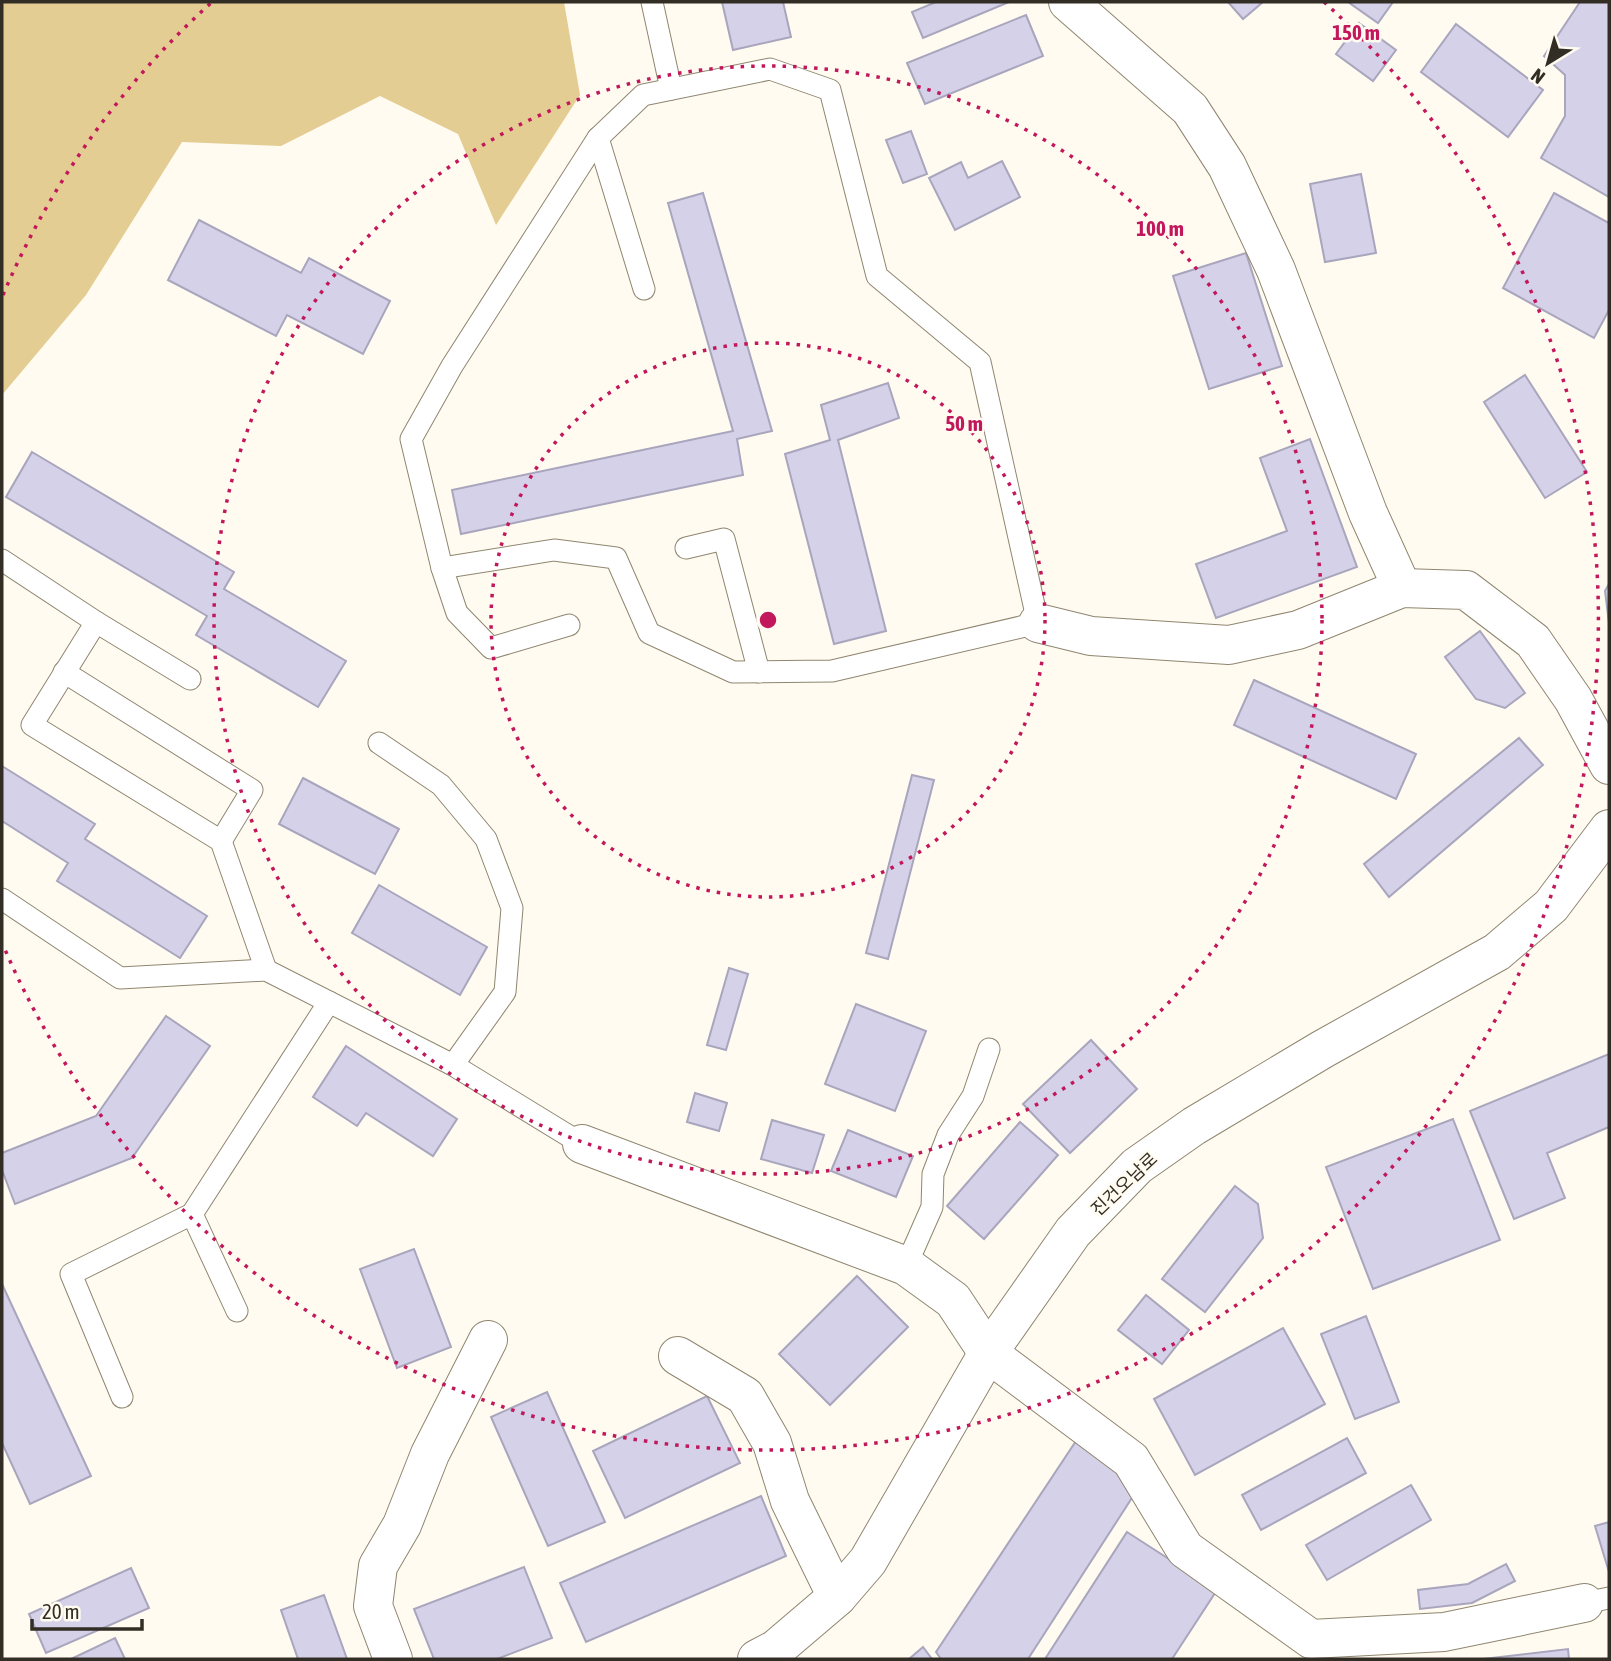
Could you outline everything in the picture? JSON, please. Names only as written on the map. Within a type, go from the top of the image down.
[{"type":"street","points":[[1068,2],[1190,109],[1227,166],[1276,270],[1368,513],[1402,588]]},
{"type":"street","points":[[1038,623],[1091,636],[1229,645],[1298,630],[1402,588],[1466,590],[1533,641],[1573,699],[1609,765]]},
{"type":"street","name":"진건오남로","points":[[757,1659],[776,1649],[837,1597],[868,1561],[988,1353],[1073,1232],[1137,1166],[1217,1112],[1497,952],[1552,905],[1609,829]]},
{"type":"street","points":[[582,1144],[906,1266],[953,1300],[988,1353],[1131,1460],[1185,1549],[1311,1639],[1444,1632],[1597,1601]]},
{"type":"street","points":[[393,1659],[373,1606],[378,1566],[402,1525],[430,1454],[488,1340]]},
{"type":"street","points":[[678,1356],[745,1396],[772,1443],[790,1501],[837,1597]]},
{"type":"lane","points":[[652,2],[671,89]]},
{"type":"lane","points":[[442,569],[555,550],[615,558],[649,634],[733,673],[832,671],[1038,623],[980,362],[877,276],[830,90],[770,69],[643,95],[598,138],[452,366],[411,439],[442,569],[457,613],[491,648],[569,625]]},
{"type":"lane","points":[[598,138],[644,289]]},
{"type":"lane","points":[[686,548],[724,539],[759,672]]},
{"type":"lane","points":[[2,560],[96,622],[190,679]]},
{"type":"lane","points":[[96,622],[32,725],[220,841],[266,970]]},
{"type":"lane","points":[[64,672],[252,790],[220,841]]},
{"type":"lane","points":[[379,743],[441,785],[486,839],[512,908],[505,992],[453,1065]]},
{"type":"lane","points":[[2,899],[120,978],[266,970],[453,1065],[582,1144]]},
{"type":"lane","points":[[122,1397],[71,1274],[191,1214],[329,1002]]},
{"type":"lane","points":[[906,1266],[932,1208],[933,1174],[948,1135],[973,1096],[989,1049]]},
{"type":"lane","points":[[191,1214],[237,1311]]},
{"type":"shaded area","points":[[2,2],[564,2],[580,95],[496,225],[458,134],[380,96],[281,146],[182,142],[86,295],[2,395]]},
{"type":"building","points":[[722,2],[783,2],[791,37],[733,50]]},
{"type":"building","points":[[936,2],[1009,2],[923,38],[912,12]]},
{"type":"building","points":[[1228,2],[1263,2],[1243,19]]},
{"type":"building","points":[[1348,2],[1393,2],[1378,23]]},
{"type":"building","points":[[1580,2],[1609,2],[1609,197],[1541,158],[1565,116],[1565,75],[1544,56]]},
{"type":"building","points":[[1026,15],[1043,56],[925,104],[907,63]]},
{"type":"building","points":[[1359,23],[1396,50],[1373,81],[1336,54]]},
{"type":"building","points":[[1456,24],[1543,90],[1508,137],[1421,72]]},
{"type":"building","points":[[911,131],[927,174],[903,183],[886,140]]},
{"type":"building","points":[[1002,161],[1020,197],[955,230],[929,178],[961,162],[968,178]]},
{"type":"building","points":[[1361,174],[1376,253],[1325,262],[1310,184]]},
{"type":"building","points":[[703,193],[772,431],[737,439],[743,475],[461,534],[452,490],[733,431],[668,203]]},
{"type":"building","points":[[1554,193],[1609,223],[1609,310],[1594,338],[1503,288]]},
{"type":"building","points":[[199,220],[301,273],[309,258],[390,301],[363,354],[287,315],[276,336],[168,280]]},
{"type":"building","points":[[1246,253],[1282,366],[1209,389],[1173,276]]},
{"type":"building","points":[[1525,375],[1587,472],[1545,498],[1484,402]]},
{"type":"building","points":[[888,383],[899,418],[838,440],[886,631],[834,644],[785,454],[830,440],[821,405]]},
{"type":"building","points":[[1310,439],[1357,567],[1216,618],[1196,564],[1287,531],[1260,458]]},
{"type":"building","points":[[32,452],[234,572],[224,589],[346,661],[318,707],[196,635],[207,616],[6,497]]},
{"type":"building","points":[[1609,584],[1609,623],[1605,591]]},
{"type":"building","points":[[1480,631],[1525,693],[1505,708],[1476,699],[1445,657]]},
{"type":"building","points":[[1254,680],[1416,754],[1396,799],[1234,725]]},
{"type":"building","points":[[1519,738],[1543,765],[1389,897],[1364,864]]},
{"type":"building","points":[[2,766],[95,824],[85,839],[207,916],[180,958],[57,881],[68,863],[2,821]]},
{"type":"building","points":[[912,775],[934,780],[888,959],[866,953]]},
{"type":"building","points":[[303,778],[399,829],[375,874],[279,824]]},
{"type":"building","points":[[379,885],[487,947],[460,995],[352,933]]},
{"type":"building","points":[[729,968],[748,974],[726,1050],[707,1045]]},
{"type":"building","points":[[856,1004],[926,1031],[895,1111],[825,1084]]},
{"type":"building","points":[[166,1016],[210,1046],[132,1158],[15,1204],[2,1170],[2,1153],[96,1116]]},
{"type":"building","points":[[1091,1040],[1137,1089],[1070,1153],[1023,1104]]},
{"type":"building","points":[[346,1046],[457,1119],[433,1156],[366,1113],[357,1126],[313,1097]]},
{"type":"building","points":[[1609,1054],[1609,1127],[1547,1153],[1565,1198],[1514,1219],[1470,1111]]},
{"type":"building","points":[[695,1093],[727,1103],[719,1131],[687,1122]]},
{"type":"building","points":[[1453,1119],[1500,1240],[1373,1289],[1326,1167]]},
{"type":"building","points":[[772,1120],[824,1135],[812,1173],[761,1159]]},
{"type":"building","points":[[1020,1122],[1058,1155],[984,1239],[947,1206]]},
{"type":"building","points":[[848,1130],[913,1156],[896,1197],[831,1171]]},
{"type":"building","points":[[1235,1186],[1258,1204],[1263,1238],[1205,1312],[1162,1279]]},
{"type":"building","points":[[414,1249],[451,1347],[397,1368],[360,1269]]},
{"type":"building","points":[[857,1276],[908,1327],[830,1405],[779,1354]]},
{"type":"building","points":[[2,1284],[91,1476],[30,1504],[2,1443]]},
{"type":"building","points":[[1146,1295],[1189,1330],[1162,1364],[1118,1330]]},
{"type":"building","points":[[1366,1316],[1399,1402],[1355,1419],[1321,1334]]},
{"type":"building","points":[[1283,1328],[1325,1404],[1195,1475],[1154,1399]]},
{"type":"building","points":[[547,1392],[605,1522],[548,1546],[491,1417]]},
{"type":"building","points":[[707,1396],[740,1463],[625,1518],[593,1451]]},
{"type":"building","points":[[1078,1438],[1139,1487],[1028,1659],[941,1659],[936,1652]]},
{"type":"building","points":[[1347,1438],[1366,1473],[1261,1530],[1242,1495]]},
{"type":"building","points":[[1411,1485],[1431,1520],[1327,1580],[1306,1545]]},
{"type":"building","points":[[761,1496],[786,1556],[586,1642],[560,1583]]},
{"type":"building","points":[[1609,1522],[1609,1572],[1595,1526]]},
{"type":"building","points":[[1127,1532],[1217,1590],[1172,1659],[1045,1659]]},
{"type":"building","points":[[1506,1564],[1515,1581],[1472,1603],[1420,1609],[1418,1590],[1468,1584]]},
{"type":"building","points":[[524,1567],[552,1638],[497,1659],[434,1659],[414,1609]]},
{"type":"building","points":[[131,1568],[149,1608],[46,1653],[29,1614]]},
{"type":"building","points":[[324,1595],[347,1659],[298,1659],[281,1610]]},
{"type":"building","points":[[115,1638],[125,1659],[71,1659]]},
{"type":"building","points":[[923,1647],[932,1659],[909,1659]]},
{"type":"building","points":[[1568,1649],[1569,1659],[1483,1659]]}]
